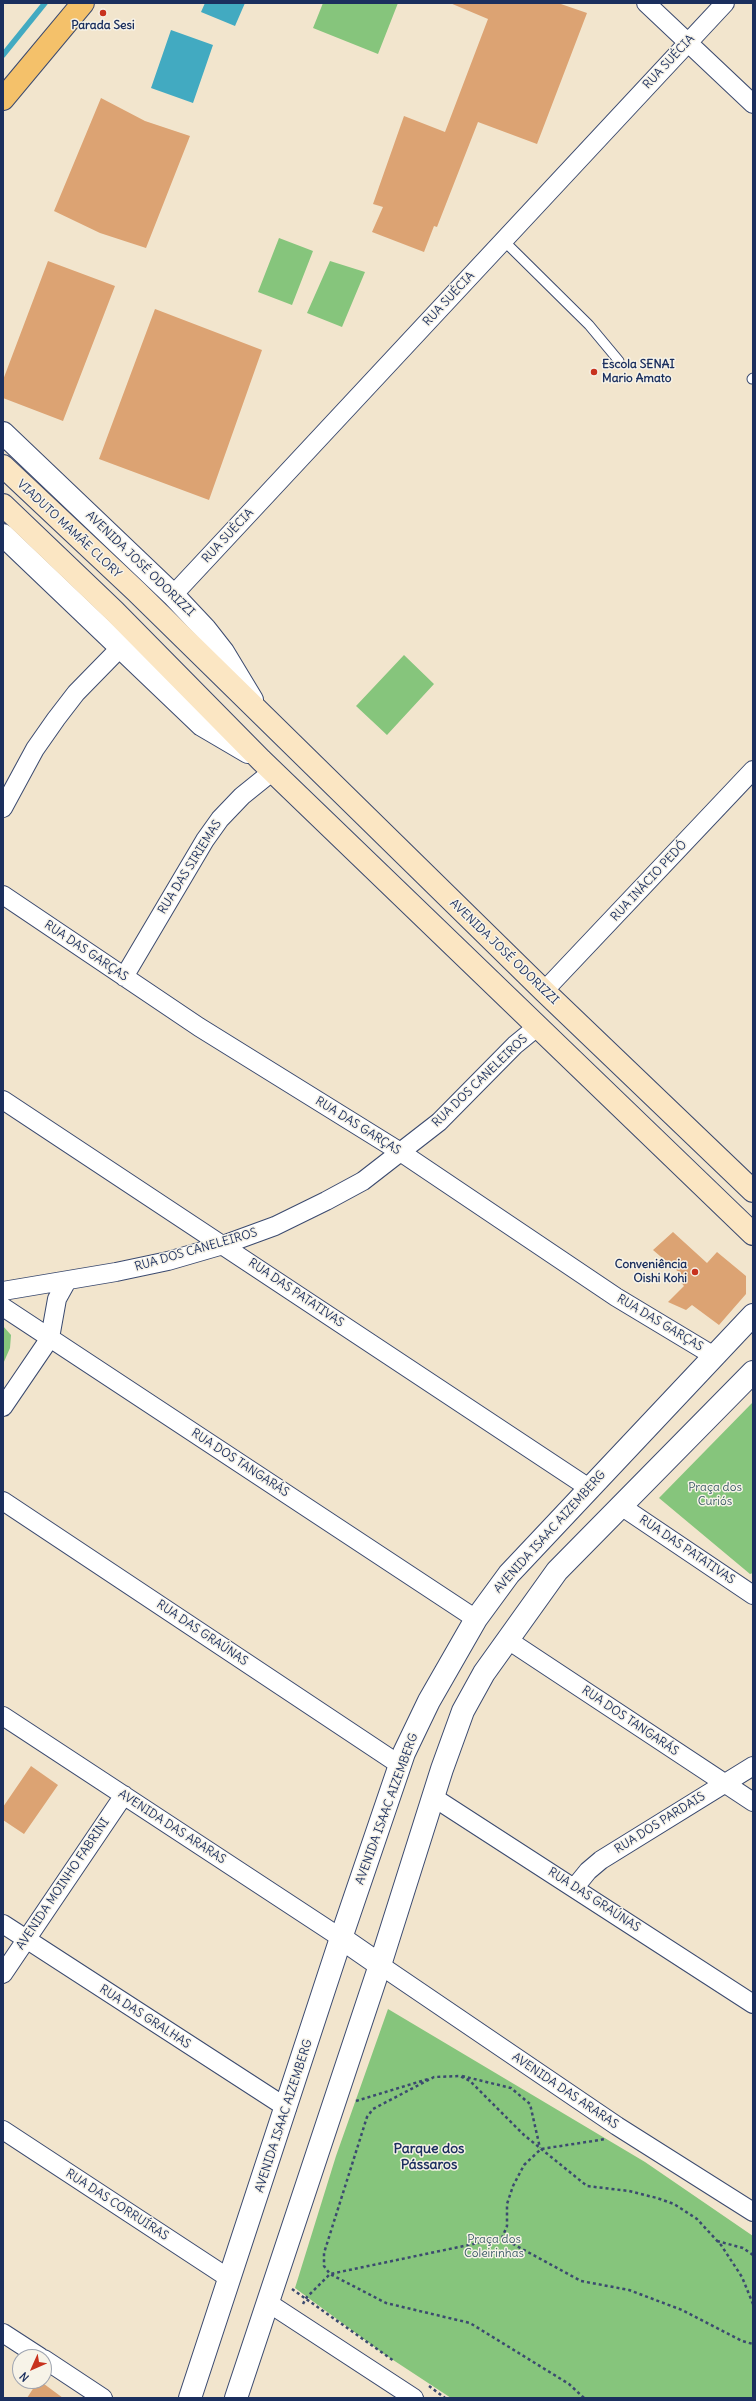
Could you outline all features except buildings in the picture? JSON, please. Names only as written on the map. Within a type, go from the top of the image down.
[{"type":"main road","points":[[3,99],[83,3]]},
{"type":"main road","name":"VIADUTO MAMÃE CLORY","points":[[3,466],[136,591]]},
{"type":"main road","points":[[3,505],[114,611],[267,765],[753,1234]]},
{"type":"main road","name":"AVENIDA JOSÉ ODORIZZI","points":[[136,591],[544,991],[753,1191]]},
{"type":"street","points":[[646,3],[753,104]]},
{"type":"street","name":"RUA SUÉCIA","points":[[173,595],[725,3]]},
{"type":"street","name":"AVENIDA JOSÉ ODORIZZI","points":[[3,433],[173,595],[223,652],[258,710]]},
{"type":"street","points":[[3,535],[202,725],[267,765]]},
{"type":"street","points":[[3,808],[35,749],[56,719],[76,693],[120,648]]},
{"type":"street","name":"RUA DAS SIRIEMAS","points":[[124,977],[205,840],[220,819],[242,796],[267,765]]},
{"type":"street","name":"RUA INÁCIO PEDÓ","points":[[544,991],[753,770]]},
{"type":"street","name":"RUA DAS GARÇAS","points":[[3,895],[199,1027],[402,1153],[616,1296],[714,1356]]},
{"type":"street","name":"RUA DOS CANELEIROS","points":[[3,1291],[67,1281],[168,1261],[275,1226],[326,1201],[363,1181],[402,1153],[439,1122],[515,1045],[537,1027]]},
{"type":"street","name":"RUA DAS PATATIVAS","points":[[3,1100],[223,1244],[589,1488]]},
{"type":"street","points":[[3,1407],[50,1338],[57,1299],[67,1281]]},
{"type":"street","name":"RUA DOS TANGARÁS","points":[[3,1306],[476,1619]]},
{"type":"street","name":"AVENIDA ISAAC AIZEMBERG","points":[[190,2398],[287,2108],[341,1938],[400,1764],[429,1701],[476,1619],[509,1574],[753,1315]]},
{"type":"street","points":[[236,2398],[463,1711],[484,1673],[557,1571],[753,1372]]},
{"type":"street","name":"RUA DAS GRAÚNAS","points":[[3,1501],[400,1764]]},
{"type":"street","name":"RUA DAS PATATIVAS","points":[[622,1506],[753,1595]]},
{"type":"street","name":"RUA DOS TANGARÁS","points":[[508,1640],[753,1802]]},
{"type":"street","name":"AVENIDA DAS ARARAS","points":[[3,1716],[341,1938]]},
{"type":"street","name":"RUA DOS PARDAIS","points":[[575,1887],[588,1871],[601,1860],[723,1783],[753,1766]]},
{"type":"street","name":"AVENIDA MOINHO FABRINI","points":[[3,1974],[124,1795]]},
{"type":"street","name":"RUA DAS GRAÚNAS","points":[[434,1797],[575,1887],[753,2004]]},
{"type":"street","name":"RUA DAS GRALHAS","points":[[3,1924],[287,2108]]},
{"type":"street","points":[[341,1938],[380,1965]]},
{"type":"street","name":"AVENIDA DAS ARARAS","points":[[380,1965],[617,2126],[753,2212]]},
{"type":"street","name":"RUA DAS CORRUÍRAS","points":[[3,2130],[230,2279]]},
{"type":"street","points":[[267,2302],[414,2398]]},
{"type":"street","points":[[3,2333],[28,2349]]},
{"type":"street","points":[[52,2364],[103,2398]]},
{"type":"lane","points":[[503,240],[589,325],[619,361]]},
{"type":"path","points":[[349,2103],[434,2077],[460,2076],[511,2088],[530,2104],[541,2149]]},
{"type":"path","points":[[460,2076],[470,2081],[541,2149],[587,2186],[629,2191],[674,2204],[697,2219],[717,2241],[742,2277],[753,2304]]},
{"type":"path","points":[[434,2077],[373,2109],[368,2117],[324,2253],[324,2266],[330,2274],[386,2303],[470,2323],[569,2384],[584,2398]]},
{"type":"path","points":[[502,2238],[507,2226],[507,2204],[513,2186],[524,2165],[541,2149],[604,2140],[617,2126]]},
{"type":"path","points":[[296,2321],[306,2298],[330,2274],[502,2238],[581,2281],[635,2292],[682,2310],[742,2341],[753,2344]]},
{"type":"path","points":[[717,2241],[743,2248],[753,2255]]},
{"type":"path","points":[[288,2286],[401,2366]]},
{"type":"path","points":[[426,2384],[445,2398]]},
{"type":"green space","points":[[323,3],[398,3],[378,54],[313,28]]},
{"type":"green space","points":[[279,238],[313,251],[292,305],[258,292]]},
{"type":"green space","points":[[330,261],[365,272],[342,327],[307,313]]},
{"type":"green space","points":[[404,655],[434,684],[387,735],[356,706]]},
{"type":"green space","points":[[3,1326],[11,1335],[10,1348],[3,1364]]},
{"type":"green space","name":"Praça dos Curiós","points":[[753,1402],[753,1573],[750,1574],[659,1498]]},
{"type":"green space","name":"Praça dos Coleirinhas","points":[[388,2009],[645,2162],[753,2236],[753,2398],[451,2398],[384,2354],[295,2288],[336,2156]]},
{"type":"water","points":[[205,3],[245,3],[235,26],[201,12]]},
{"type":"water","points":[[171,30],[213,45],[193,103],[151,88]]},
{"type":"waterway","points":[[3,55],[45,3]]},
{"type":"place","name":"Parada Sesi","points":[[103,13]]},
{"type":"place","name":"Escola SENAI Mario Amato","points":[[594,372]]},
{"type":"place","name":"Conveniência Oishi Kohi","points":[[695,1272]]},
{"type":"district","name":"Parque dos Pássaros","points":[[429,2158]]}]
